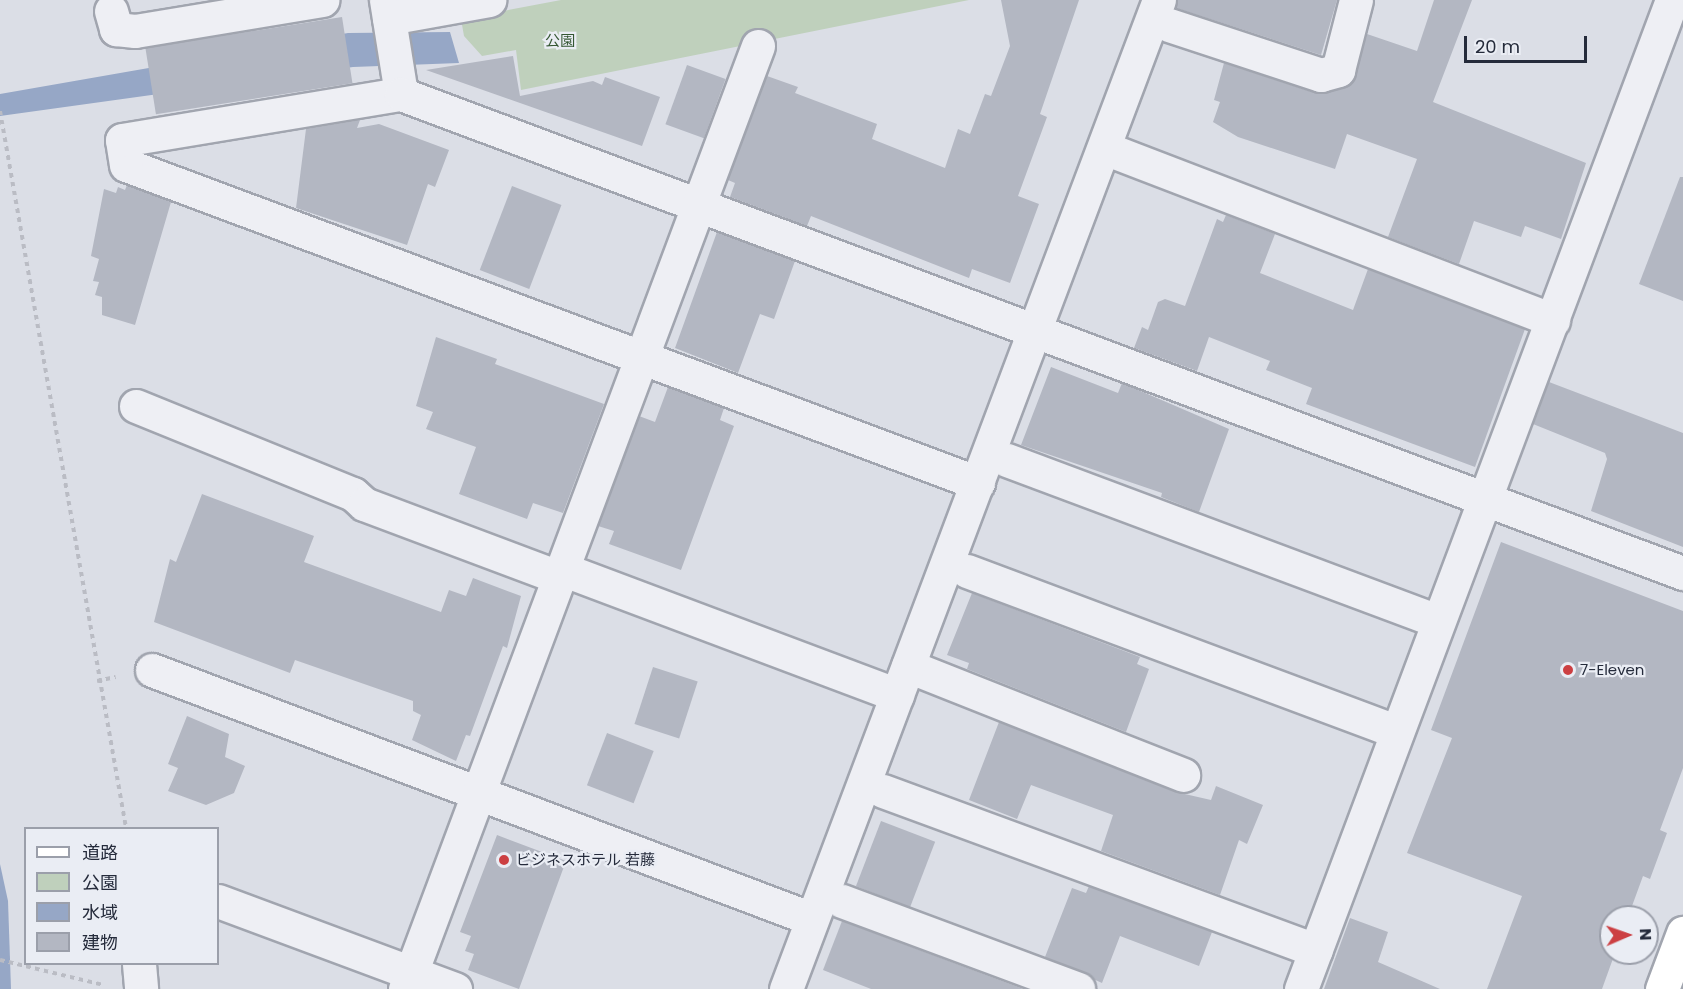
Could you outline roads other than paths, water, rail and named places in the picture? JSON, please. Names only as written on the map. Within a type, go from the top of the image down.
[{"type":"main road","points":[[1662,989],[1683,933]]},
{"type":"street","points":[[111,11],[116,28],[135,31],[322,0]]},
{"type":"street","points":[[401,94],[387,9],[489,0]]},
{"type":"street","points":[[786,989],[1035,330],[1164,12],[1321,75],[1338,70],[1356,0]]},
{"type":"street","points":[[1301,989],[1672,0]]},
{"type":"street","points":[[408,981],[758,46]]},
{"type":"street","points":[[978,483],[126,165],[122,140],[401,94],[700,202],[1035,330],[1485,496],[1683,573]]},
{"type":"street","points":[[1120,154],[1553,320]]},
{"type":"street","points":[[135,406],[352,494],[364,504],[560,573],[902,681],[1183,775]]},
{"type":"street","points":[[1007,459],[1438,621]]},
{"type":"street","points":[[967,571],[1397,732]]},
{"type":"street","points":[[152,670],[476,795],[812,919]]},
{"type":"street","points":[[884,791],[1316,950]]},
{"type":"street","points":[[219,901],[408,981],[455,989]]},
{"type":"street","points":[[842,901],[1078,989]]},
{"type":"street","points":[[139,965],[141,989]]},
{"type":"water","points":[[450,32],[459,63],[353,67],[0,116],[0,94],[348,33]]},
{"type":"water","points":[[0,864],[8,901],[11,989],[0,989]]},
{"type":"place","name":"7-Eleven","points":[[1568,670]]},
{"type":"place","name":"ビジネスホテル 若藤","points":[[504,860]]},
{"type":"park label","name":"公園","points":[[560,41]]}]
